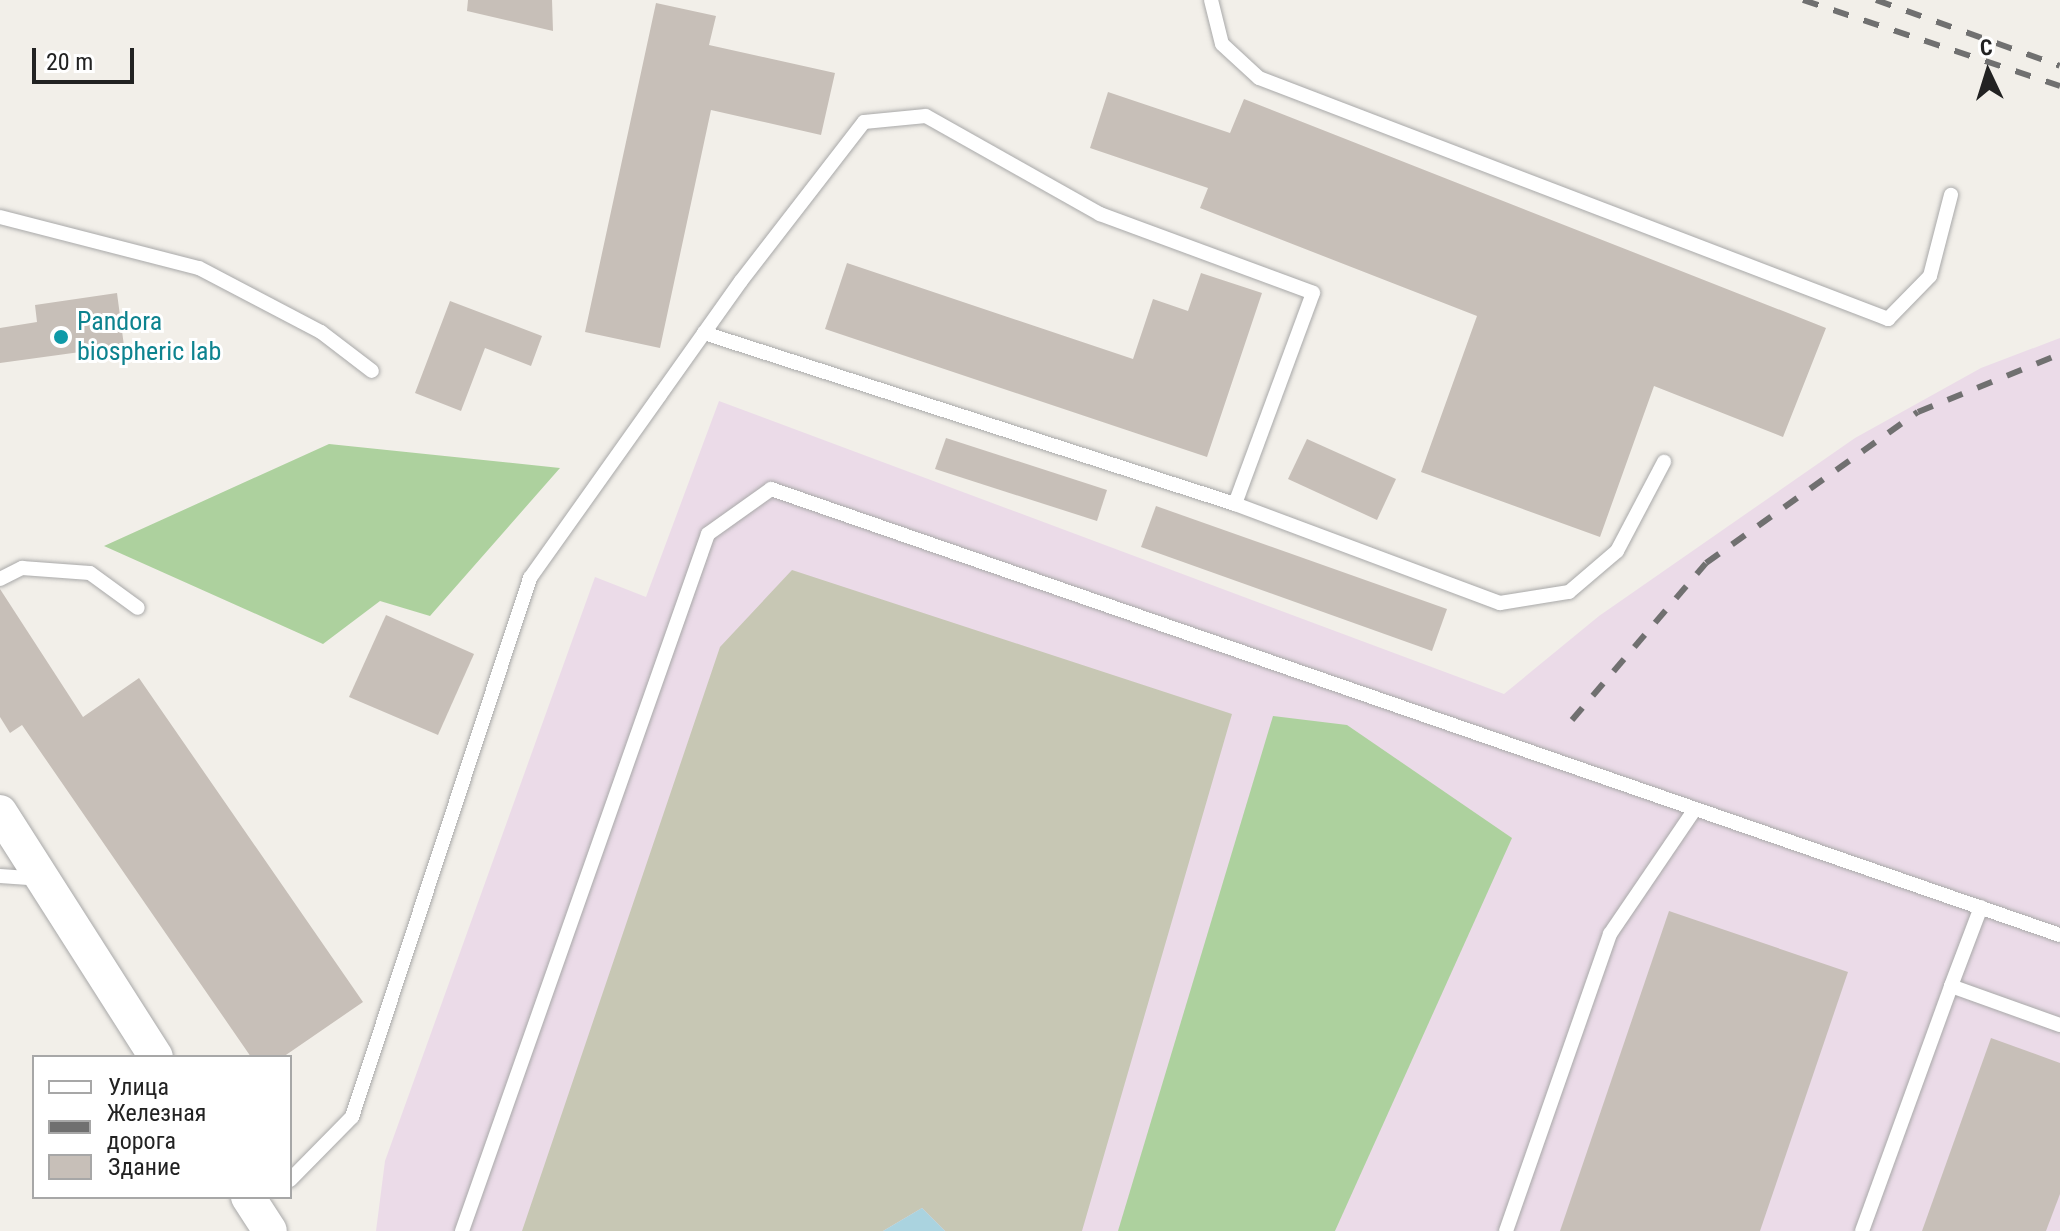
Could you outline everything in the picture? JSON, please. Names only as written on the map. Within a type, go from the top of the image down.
[{"type":"street","points":[[0,812],[39,879],[155,1055]]},
{"type":"lane","points":[[1211,0],[1222,44],[1259,78],[1888,319],[1930,276],[1951,195]]},
{"type":"lane","points":[[292,1178],[352,1117],[530,578],[704,333],[864,122],[926,116],[1100,214],[1313,293],[1235,504]]},
{"type":"lane","points":[[0,217],[199,268],[321,332],[372,371]]},
{"type":"lane","points":[[704,333],[1235,504],[1500,603],[1569,592],[1617,551],[1664,462]]},
{"type":"lane","points":[[462,1231],[708,534],[771,489],[2060,935]]},
{"type":"lane","points":[[0,579],[22,568],[90,573],[138,608]]},
{"type":"lane","points":[[1506,1231],[1610,934],[1695,809]]},
{"type":"lane","points":[[0,876],[39,879]]},
{"type":"lane","points":[[1862,1231],[1981,907]]},
{"type":"lane","points":[[1951,986],[2060,1025]]},
{"type":"shaded area","points":[[2060,338],[2060,1231],[376,1231],[385,1161],[595,577],[646,597],[719,401],[1504,694],[1599,616],[1855,438],[1981,368]]},
{"type":"shaded area","points":[[792,570],[1232,714],[1082,1231],[945,1231],[922,1208],[883,1231],[522,1231],[720,647]]},
{"type":"green space","points":[[329,444],[560,468],[430,616],[380,601],[323,644],[104,546]]},
{"type":"green space","points":[[1273,716],[1347,725],[1512,838],[1335,1231],[1118,1231]]},
{"type":"water","points":[[922,1208],[945,1231],[883,1231]]},
{"type":"building","points":[[468,0],[552,0],[553,31],[467,11]]},
{"type":"building","points":[[656,3],[716,16],[709,45],[835,73],[821,135],[711,110],[660,348],[585,332]]},
{"type":"building","points":[[1108,92],[1230,133],[1244,99],[1826,328],[1783,437],[1654,386],[1600,537],[1421,472],[1477,316],[1200,208],[1208,188],[1090,148]]},
{"type":"building","points":[[847,263],[1133,359],[1153,299],[1188,311],[1201,273],[1262,293],[1207,457],[825,329]]},
{"type":"building","name":"Pandora biospheric lab","points":[[117,293],[124,346],[0,363],[0,328],[37,322],[35,305]]},
{"type":"building","points":[[450,301],[542,336],[531,366],[485,348],[461,411],[415,393]]},
{"type":"building","points":[[946,438],[1107,490],[1097,521],[935,469]]},
{"type":"building","points":[[1307,439],[1396,479],[1377,520],[1288,479]]},
{"type":"building","points":[[1156,506],[1447,609],[1432,651],[1141,547]]},
{"type":"building","points":[[0,589],[83,717],[139,678],[363,1002],[286,1055],[250,1055],[22,725],[10,733],[0,717]]},
{"type":"building","points":[[386,615],[474,654],[438,735],[349,697]]},
{"type":"building","points":[[1669,911],[1848,972],[1760,1231],[1560,1231]]},
{"type":"building","points":[[1991,1038],[2060,1063],[2060,1194],[2046,1231],[1922,1231]]},
{"type":"railway","points":[[1803,0],[2060,86]]},
{"type":"railway","points":[[1876,0],[2060,66]]},
{"type":"railway","points":[[1572,720],[1706,563],[1918,412],[2060,354]]},
{"type":"place","name":"Pandora biospheric lab","points":[[61,337]]}]
